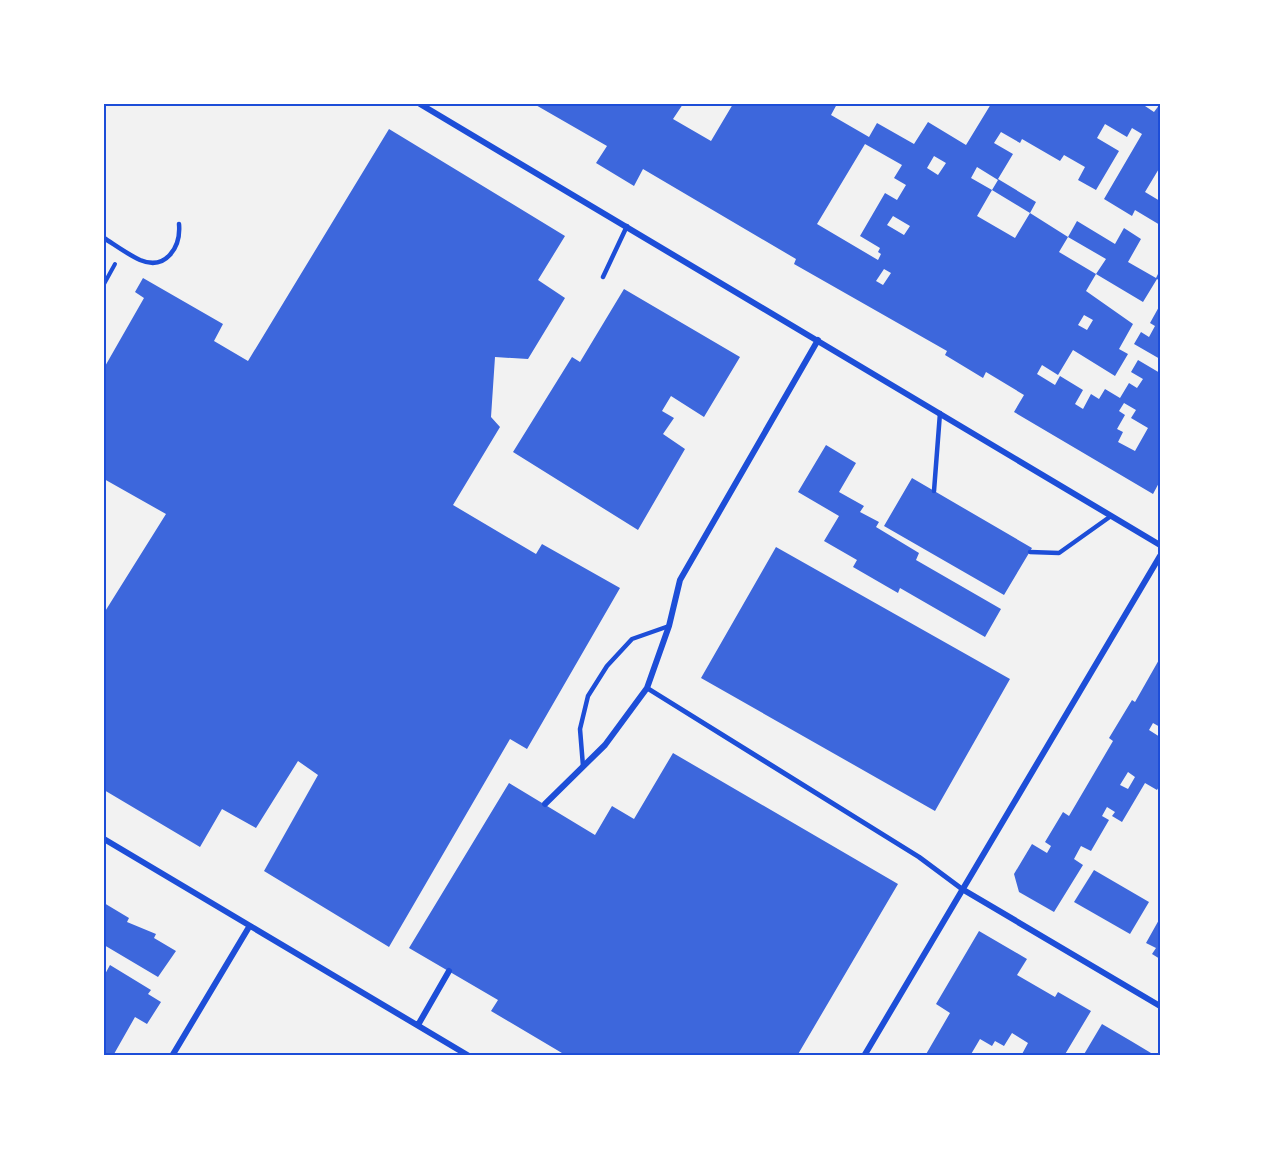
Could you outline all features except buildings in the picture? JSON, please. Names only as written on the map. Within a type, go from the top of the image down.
[{"type":"street","points":[[420,104],[1161,545]]},
{"type":"street","points":[[545,804],[623,724],[647,688],[669,626],[680,580],[818,340]]},
{"type":"street","points":[[864,1056],[1161,556]]},
{"type":"street","points":[[647,688],[920,857],[962,889],[1161,1006]]},
{"type":"street","points":[[104,839],[470,1056]]},
{"type":"street","points":[[172,1056],[249,927]]},
{"type":"street","points":[[418,1025],[449,971]]},
{"type":"lane","points":[[104,238],[143,261],[160,261],[172,255],[180,239],[179,224]]},
{"type":"lane","points":[[603,277],[627,226]]},
{"type":"lane","points":[[934,491],[940,413]]},
{"type":"lane","points":[[1030,552],[1059,553],[1111,515]]},
{"type":"lane","points":[[583,766],[580,729],[588,696],[607,666],[632,639],[669,626]]}]
